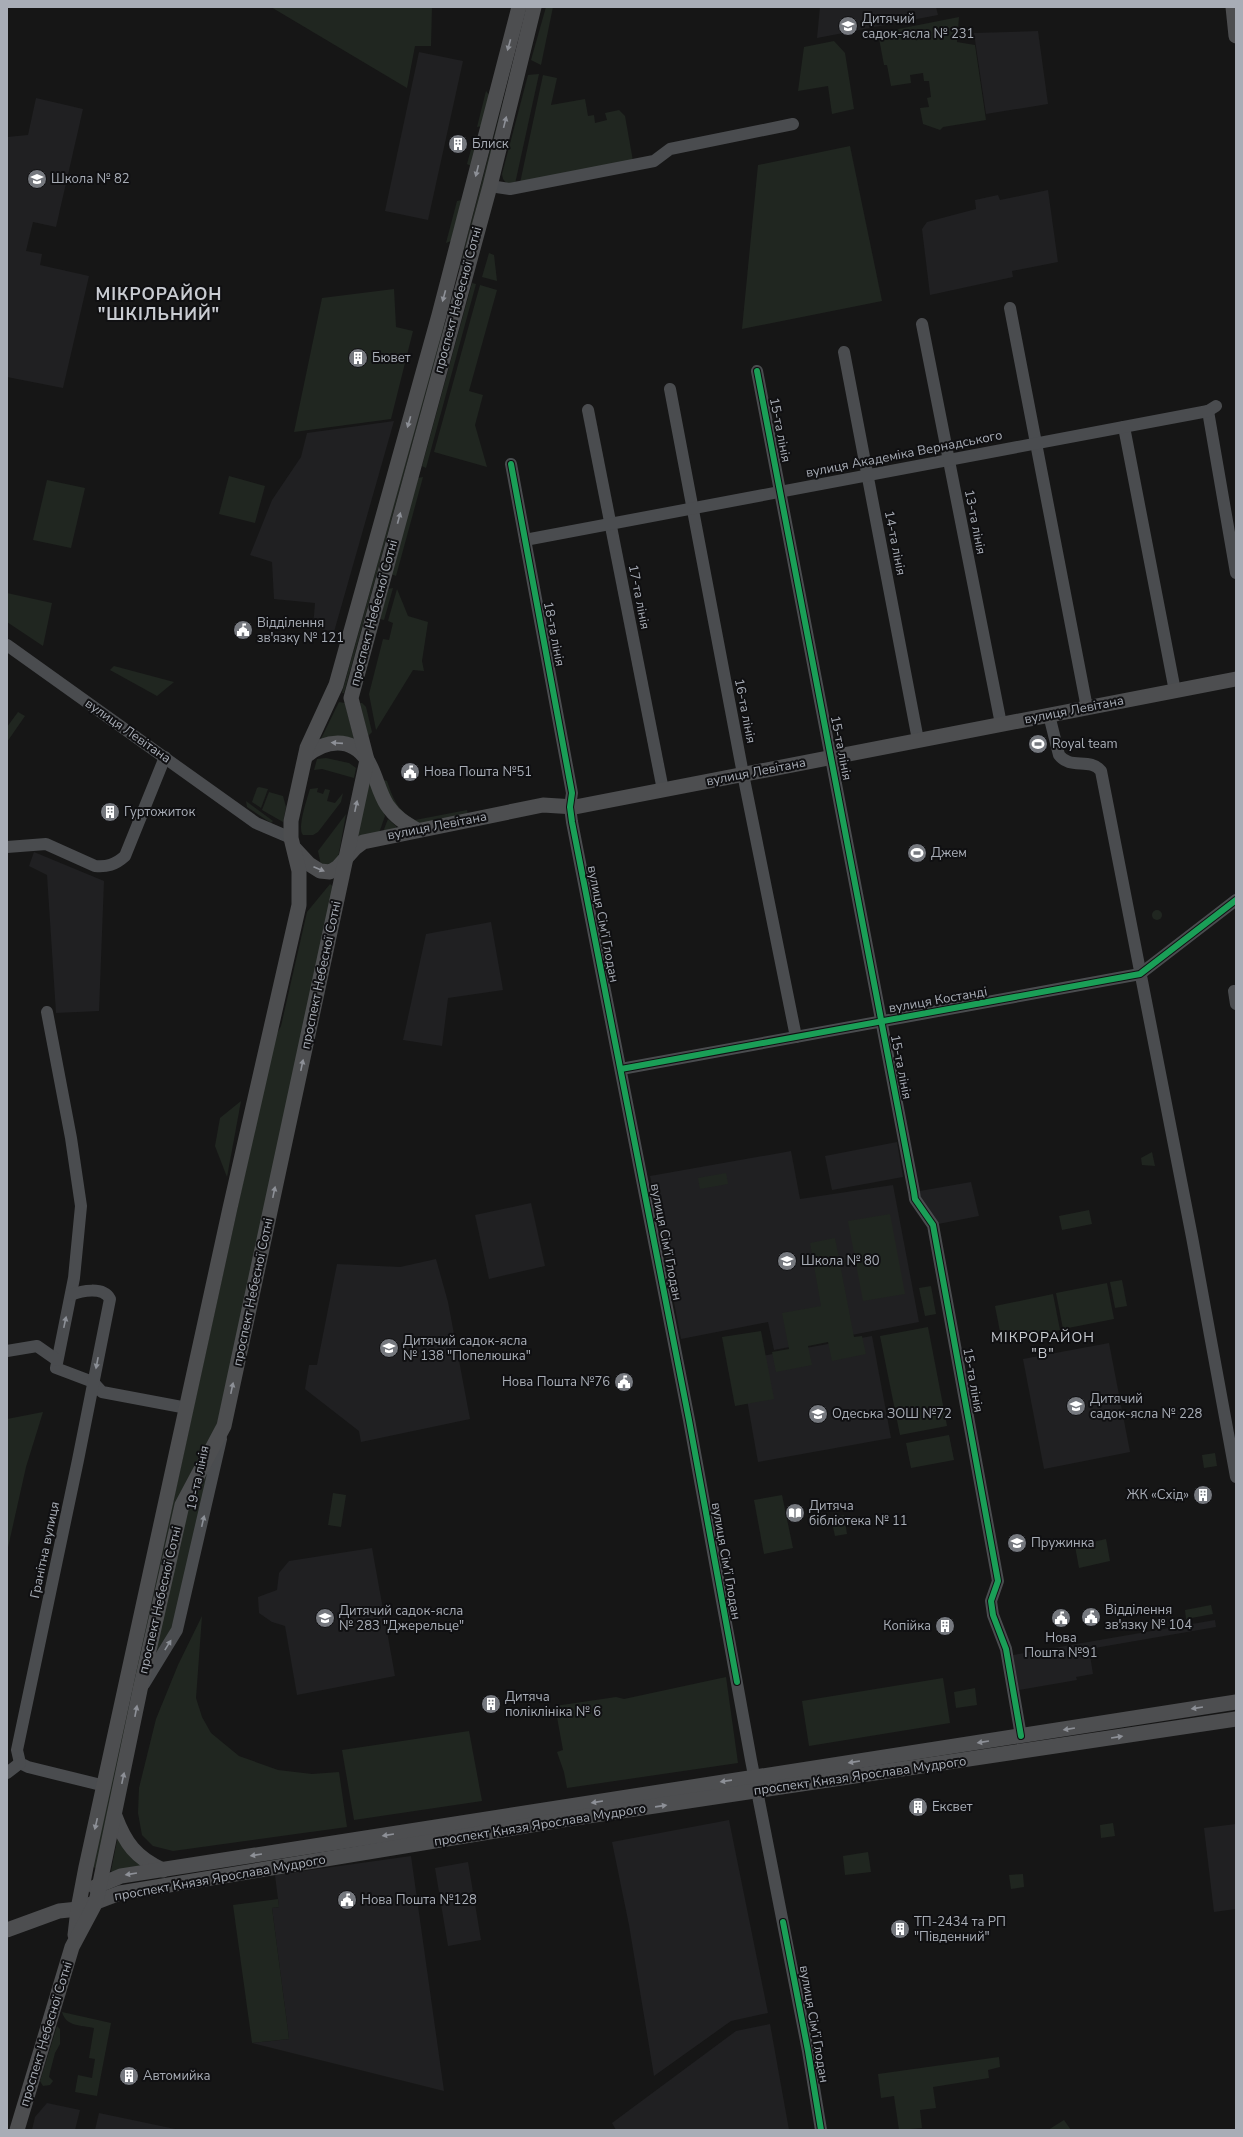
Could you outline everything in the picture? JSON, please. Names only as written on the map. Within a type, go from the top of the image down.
[{"type":"main road","name":"проспект Небесної Сотні","points":[[75,1938],[96,1902],[101,1883],[140,1690],[182,1505],[224,1426],[367,760],[351,698],[446,317],[519,7]]},
{"type":"main road","name":"проспект Небесної Сотні","points":[[17,2130],[75,1938],[79,1902],[299,905],[299,871],[293,843],[291,821],[307,748],[336,685],[446,317],[490,186],[534,7]]},
{"type":"main road","points":[[1233,7],[1236,36]]},
{"type":"main road","name":"вулиця Левітана","points":[[293,843],[309,864],[320,871],[334,871],[363,842],[417,830],[543,806],[570,808],[1236,679]]},
{"type":"main road","points":[[306,756],[317,747],[330,742],[344,743],[357,749],[367,760],[386,804],[403,822],[417,830]]},
{"type":"main road","name":"проспект Князя Ярослава Мудрого","points":[[79,1902],[96,1902],[127,1892],[429,1844],[1021,1736],[1236,1702]]},
{"type":"main road","name":"проспект Князя Ярослава Мудрого","points":[[7,1930],[79,1902],[101,1883],[121,1876],[756,1784],[1024,1752],[1236,1719]]},
{"type":"main road","points":[[1021,1736],[1024,1752]]},
{"type":"main road","points":[[115,1816],[124,1838],[134,1851],[146,1863],[163,1870]]},
{"type":"street","points":[[490,186],[510,189],[654,161],[670,149],[793,124]]},
{"type":"street","points":[[1010,308],[1087,708]]},
{"type":"street","name":"13-та лінія","points":[[922,324],[1001,724]]},
{"type":"street","name":"14-та лінія","points":[[844,352],[918,740]]},
{"type":"street","name":"15-та лінія","points":[[757,371],[915,1199],[933,1228],[998,1581],[992,1601],[993,1615],[1006,1649],[1021,1736]]},
{"type":"street","name":"16-та лінія","points":[[670,389],[743,774],[796,1037]]},
{"type":"street","name":"вулиця Академіка Вернадського","points":[[525,540],[1124,427],[1212,408],[1236,573]]},
{"type":"street","name":"17-та лінія","points":[[588,410],[663,790]]},
{"type":"street","points":[[1124,427],[1175,691]]},
{"type":"street","name":"18-та лінія","points":[[511,464],[572,793],[570,808]]},
{"type":"street","name":"вулиця Левітана","points":[[7,645],[256,823],[293,843]]},
{"type":"street","points":[[1049,715],[1059,755],[1062,760],[1072,764],[1092,764],[1101,770],[1193,1244],[1236,1477]]},
{"type":"street","points":[[7,847],[46,844],[94,866],[107,866],[118,862],[125,856],[165,757]]},
{"type":"street","name":"вулиця Сім'ї Глодан","points":[[570,808],[690,1420],[756,1784],[796,1984],[821,2130]]},
{"type":"street","name":"вулиця Костанді","points":[[621,1069],[1140,974],[1236,900]]},
{"type":"street","points":[[1234,991],[1236,1004]]},
{"type":"street","points":[[48,1012],[71,1138],[80,1202],[74,1278],[56,1368],[93,1382],[102,1392],[187,1408]]},
{"type":"street","name":"Гранітна вулиця","points":[[20,1763],[17,1750],[110,1299],[108,1295],[103,1292],[83,1290],[71,1295]]},
{"type":"street","points":[[7,1351],[37,1346],[57,1360]]},
{"type":"street","name":"19-та лінія","points":[[140,1690],[177,1630],[224,1426]]},
{"type":"street","points":[[7,1773],[20,1763],[28,1767],[105,1786]]},
{"type":"shaded area","points":[[271,7],[432,7],[431,46],[415,46],[407,88]]},
{"type":"shaded area","points":[[528,7],[487,170],[459,268]]},
{"type":"shaded area","points":[[546,7],[553,7],[541,65],[531,60]]},
{"type":"shaded area","name":"Дитячий садок-ясла № 231","points":[[820,7],[936,7],[938,15],[817,38]]},
{"type":"shaded area","points":[[959,17],[957,42],[975,45],[986,120],[943,127],[940,130],[923,124],[920,108],[929,107],[927,98],[931,97],[929,81],[924,81],[923,73],[910,75],[911,83],[891,86],[887,65],[884,65],[878,33]]},
{"type":"shaded area","points":[[1038,31],[1048,104],[986,114],[974,33]]},
{"type":"shaded area","points":[[834,41],[845,53],[854,109],[832,114],[828,86],[798,91],[804,47]]},
{"type":"shaded area","points":[[419,52],[463,61],[428,220],[385,211]]},
{"type":"shaded area","points":[[539,74],[515,184],[507,184],[503,179],[502,174],[528,75]]},
{"type":"shaded area","points":[[543,75],[557,78],[551,105],[585,99],[588,116],[594,115],[595,123],[607,120],[605,113],[619,110],[625,116],[633,161],[520,183]]},
{"type":"shaded area","points":[[486,91],[490,96],[482,126],[477,127]]},
{"type":"shaded area","points":[[36,98],[83,109],[56,227],[33,222],[26,251],[42,254],[40,265],[89,276],[63,388],[7,377],[7,137],[28,135]]},
{"type":"shaded area","points":[[475,135],[478,139],[471,166],[467,164]]},
{"type":"shaded area","points":[[850,146],[882,301],[742,329],[758,165]]},
{"type":"shaded area","points":[[1048,190],[1058,262],[1012,271],[1013,277],[930,295],[922,229],[927,222],[976,209],[975,200],[998,195],[1000,200]]},
{"type":"shaded area","points":[[462,200],[451,241],[446,243],[457,201]]},
{"type":"shaded area","points":[[489,253],[494,255],[497,281],[482,277]]},
{"type":"shaded area","points":[[472,283],[476,284],[426,468],[422,466]]},
{"type":"shaded area","points":[[480,285],[497,290],[469,391],[483,395],[475,425],[487,467],[434,452]]},
{"type":"shaded area","points":[[394,289],[396,327],[413,331],[391,419],[294,432],[322,298]]},
{"type":"shaded area","points":[[445,324],[344,693],[342,693],[443,325]]},
{"type":"shaded area","points":[[394,421],[334,632],[313,627],[315,603],[274,599],[272,562],[250,555],[272,500],[301,457],[307,433]]},
{"type":"shaded area","points":[[229,476],[265,486],[255,523],[219,514]]},
{"type":"shaded area","points":[[423,477],[396,576],[391,574],[418,478]]},
{"type":"shaded area","points":[[47,480],[85,488],[71,548],[33,540]]},
{"type":"shaded area","points":[[393,588],[384,620],[380,619],[388,589]]},
{"type":"shaded area","points":[[397,589],[408,616],[428,622],[422,661],[424,671],[413,670],[376,730],[369,694],[383,639],[389,640],[393,623],[388,621]]},
{"type":"shaded area","points":[[7,593],[52,603],[43,646],[7,622]]},
{"type":"shaded area","points":[[114,666],[174,682],[157,696],[110,670]]},
{"type":"shaded area","points":[[339,702],[345,703],[355,743],[320,741]]},
{"type":"shaded area","points":[[360,703],[366,707],[372,732],[368,736]]},
{"type":"shaded area","points":[[18,712],[25,716],[7,742],[7,727]]},
{"type":"shaded area","points":[[326,758],[349,763],[356,768],[354,778],[322,769],[314,770],[317,759]]},
{"type":"shaded area","points":[[380,779],[387,781],[397,804],[404,813],[415,820],[467,810],[468,814],[417,824],[396,812]]},
{"type":"shaded area","points":[[370,780],[385,816],[379,833],[356,837]]},
{"type":"shaded area","points":[[257,788],[268,789],[261,808],[252,802]]},
{"type":"shaded area","points":[[318,788],[317,792],[323,794],[325,789],[330,790],[327,801],[335,803],[343,793],[341,802],[318,832],[313,835],[303,835],[301,826],[310,789]]},
{"type":"shaded area","points":[[269,792],[283,796],[286,807],[283,822],[262,810]]},
{"type":"shaded area","points":[[246,801],[273,821],[271,823],[247,807]]},
{"type":"shaded area","points":[[346,814],[338,858],[332,865],[321,865],[318,851]]},
{"type":"shaded area","points":[[388,819],[396,826],[396,828],[383,832]]},
{"type":"shaded area","points":[[34,852],[104,881],[99,1011],[56,1013],[47,875],[29,866]]},
{"type":"shaded area","points":[[330,884],[335,888],[219,1416],[215,1432],[181,1495],[96,1868],[93,1867],[275,1037],[281,1026],[307,912]]},
{"type":"shaded area","points":[[1155,910],[1159,910],[1162,915],[1159,920],[1155,920],[1152,917],[1152,913]]},
{"type":"shaded area","points":[[491,922],[503,990],[448,998],[442,1046],[403,1040],[426,934]]},
{"type":"shaded area","points":[[241,1101],[227,1177],[215,1146],[220,1118]]},
{"type":"shaded area","points":[[897,1142],[903,1177],[832,1190],[825,1156]]},
{"type":"shaded area","name":"Школа № 80","points":[[791,1151],[800,1199],[893,1185],[919,1322],[774,1350],[768,1322],[681,1339],[650,1176]]},
{"type":"shaded area","points":[[1152,1152],[1155,1166],[1142,1165],[1141,1158]]},
{"type":"shaded area","points":[[726,1173],[728,1184],[700,1189],[698,1178]]},
{"type":"shaded area","points":[[971,1182],[979,1216],[933,1225],[914,1192]]},
{"type":"shaded area","points":[[531,1203],[545,1266],[489,1279],[475,1215]]},
{"type":"shaded area","points":[[1089,1210],[1092,1224],[1062,1230],[1059,1216]]},
{"type":"shaded area","points":[[890,1214],[905,1294],[863,1301],[848,1221]]},
{"type":"shaded area","points":[[835,1238],[854,1337],[862,1336],[866,1354],[832,1361],[828,1342],[808,1346],[812,1365],[776,1372],[772,1352],[789,1349],[782,1313],[821,1306],[810,1243]]},
{"type":"shaded area","name":"Дитячий садок-ясла № 138 \"Попелюшка\"","points":[[436,1259],[448,1302],[470,1419],[361,1442],[359,1431],[305,1389],[309,1365],[317,1365],[337,1264],[400,1267]]},
{"type":"shaded area","points":[[1122,1280],[1127,1306],[1115,1308],[1110,1282]]},
{"type":"shaded area","points":[[1107,1283],[1114,1319],[1063,1329],[1056,1293]]},
{"type":"shaded area","points":[[931,1286],[936,1314],[925,1316],[919,1288]]},
{"type":"shaded area","points":[[1053,1294],[1060,1330],[1002,1342],[995,1306]]},
{"type":"shaded area","points":[[928,1327],[947,1426],[900,1435],[880,1336]]},
{"type":"shaded area","points":[[761,1331],[774,1399],[735,1406],[722,1337]]},
{"type":"shaded area","name":"Одеська ЗОШ №72","points":[[872,1336],[891,1438],[758,1462],[740,1360]]},
{"type":"shaded area","name":"Дитячий садок-ясла № 228","points":[[1109,1343],[1130,1452],[1044,1469],[1023,1359]]},
{"type":"shaded area","points":[[43,1412],[26,1467],[7,1552],[7,1419]]},
{"type":"shaded area","points":[[949,1435],[954,1460],[911,1468],[906,1443]]},
{"type":"shaded area","points":[[1215,1453],[1217,1466],[1204,1468],[1202,1455]]},
{"type":"shaded area","points":[[208,1471],[173,1628],[154,1662],[181,1523]]},
{"type":"shaded area","points":[[333,1493],[346,1495],[341,1527],[328,1525]]},
{"type":"shaded area","points":[[782,1495],[793,1548],[764,1554],[754,1500]]},
{"type":"shaded area","points":[[844,1515],[847,1534],[835,1536],[831,1518]]},
{"type":"shaded area","points":[[1106,1539],[1110,1561],[1079,1568],[1075,1546]]},
{"type":"shaded area","name":"Дитячий садок-ясла № 283 \"Джерельце\"","points":[[372,1548],[395,1676],[297,1695],[285,1626],[272,1622],[259,1613],[258,1597],[277,1590],[279,1573],[289,1561]]},
{"type":"shaded area","points":[[1211,1605],[1213,1614],[1186,1619],[1185,1610]]},
{"type":"shaded area","points":[[202,1616],[196,1698],[202,1717],[211,1733],[239,1756],[278,1770],[312,1774],[339,1772],[347,1827],[173,1851],[153,1846],[142,1835],[138,1813],[139,1788],[156,1719],[178,1665]]},
{"type":"shaded area","points":[[1215,1620],[1216,1627],[1089,1649],[1093,1674],[1076,1677],[1077,1680],[1019,1690],[1013,1655]]},
{"type":"shaded area","points":[[726,1677],[738,1763],[567,1788],[564,1772],[557,1752],[563,1750],[555,1706],[616,1697],[624,1699]]},
{"type":"shaded area","points":[[943,1678],[950,1723],[809,1746],[802,1701]]},
{"type":"shaded area","points":[[975,1688],[977,1705],[956,1708],[954,1692]]},
{"type":"shaded area","points":[[469,1731],[482,1801],[354,1820],[342,1750]]},
{"type":"shaded area","points":[[729,1820],[768,2013],[731,2021],[654,2076],[629,1925],[612,1842]]},
{"type":"shaded area","points":[[1113,1823],[1115,1836],[1101,1838],[1100,1825]]},
{"type":"shaded area","points":[[1236,1824],[1236,1909],[1214,1912],[1204,1828]]},
{"type":"shaded area","points":[[118,1836],[144,1865],[114,1873],[111,1871]]},
{"type":"shaded area","points":[[868,1852],[871,1872],[845,1875],[843,1856]]},
{"type":"shaded area","points":[[411,1856],[444,2091],[252,2043],[289,2039],[272,1908],[279,1907],[275,1875]]},
{"type":"shaded area","points":[[468,1862],[481,1940],[448,1946],[435,1868]]},
{"type":"shaded area","points":[[1023,1874],[1024,1887],[1011,1889],[1009,1875]]},
{"type":"shaded area","points":[[278,1899],[279,1907],[272,1908],[289,2039],[252,2043],[233,1905]]},
{"type":"shaded area","points":[[62,2012],[111,2023],[97,2096],[75,2092],[78,2075],[92,2078],[95,2059],[89,2058],[94,2028],[70,2023],[64,2017]]},
{"type":"shaded area","points":[[770,2024],[789,2130],[616,2130],[612,2123],[736,2031]]},
{"type":"shaded area","points":[[57,2026],[60,2029],[60,2044],[55,2053],[49,2077],[53,2081],[50,2085],[43,2086],[40,2081]]},
{"type":"shaded area","points":[[999,2057],[1000,2067],[988,2070],[989,2078],[933,2087],[936,2108],[920,2110],[922,2128],[899,2130],[894,2096],[881,2098],[878,2074]]},
{"type":"shaded area","points":[[47,2103],[80,2110],[75,2130],[32,2130],[35,2117]]},
{"type":"shaded area","points":[[99,2113],[180,2130],[95,2130]]},
{"type":"shaded area","points":[[1064,2120],[1071,2130],[1048,2130]]},
{"type":"cycle path","points":[[757,371],[915,1199],[933,1225],[998,1581],[991,1601],[993,1615],[1006,1649],[1021,1736]]},
{"type":"cycle path","points":[[511,464],[572,793],[570,807],[572,822],[689,1420],[737,1682]]},
{"type":"cycle path","points":[[621,1069],[1140,974],[1236,900]]},
{"type":"cycle path","points":[[783,1922],[808,2051],[821,2130]]},
{"type":"place","name":"Дитячий садок-ясла № 231","points":[[848,26]]},
{"type":"place","name":"Блиск","points":[[458,144]]},
{"type":"place","name":"Школа № 82","points":[[37,179]]},
{"type":"place","name":"Бювет","points":[[358,358]]},
{"type":"place","name":"Відділення зв'язку № 121","points":[[243,630]]},
{"type":"place","name":"Royal team","points":[[1038,744]]},
{"type":"place","name":"Нова Пошта №51","points":[[410,772]]},
{"type":"place","name":"Гуртожиток","points":[[110,812]]},
{"type":"place","name":"Джем","points":[[917,853]]},
{"type":"place","name":"Школа № 80","points":[[787,1261]]},
{"type":"place","name":"Дитячий садок-ясла № 138 \"Попелюшка\"","points":[[389,1348]]},
{"type":"place","name":"Нова Пошта №76","points":[[624,1382]]},
{"type":"place","name":"Дитячий садок-ясла № 228","points":[[1076,1406]]},
{"type":"place","name":"Одеська ЗОШ №72","points":[[818,1414]]},
{"type":"place","name":"ЖК «Схід»","points":[[1203,1495]]},
{"type":"place","name":"Дитяча бібліотека № 11","points":[[795,1513]]},
{"type":"place","name":"Пружинка","points":[[1017,1543]]},
{"type":"place","name":"Відділення зв'язку № 104","points":[[1091,1617]]},
{"type":"place","name":"Дитячий садок-ясла № 283 \"Джерельце\"","points":[[325,1618]]},
{"type":"place","name":"Нова Пошта №91","points":[[1061,1618]]},
{"type":"place","name":"Копійка","points":[[945,1626]]},
{"type":"place","name":"Дитяча поліклініка № 6","points":[[491,1704]]},
{"type":"place","name":"Ексвет","points":[[918,1807]]},
{"type":"place","name":"Нова Пошта №128","points":[[347,1900]]},
{"type":"place","name":"ТП-2434 та РП \"Південний\"","points":[[900,1929]]},
{"type":"place","name":"Автомийка","points":[[129,2076]]},
{"type":"district","name":"МІКРОРАЙОН \"ШКІЛЬНИЙ\"","points":[[159,304]]},
{"type":"district","name":"МІКРОРАЙОН \"В\"","points":[[1043,1346]]}]
